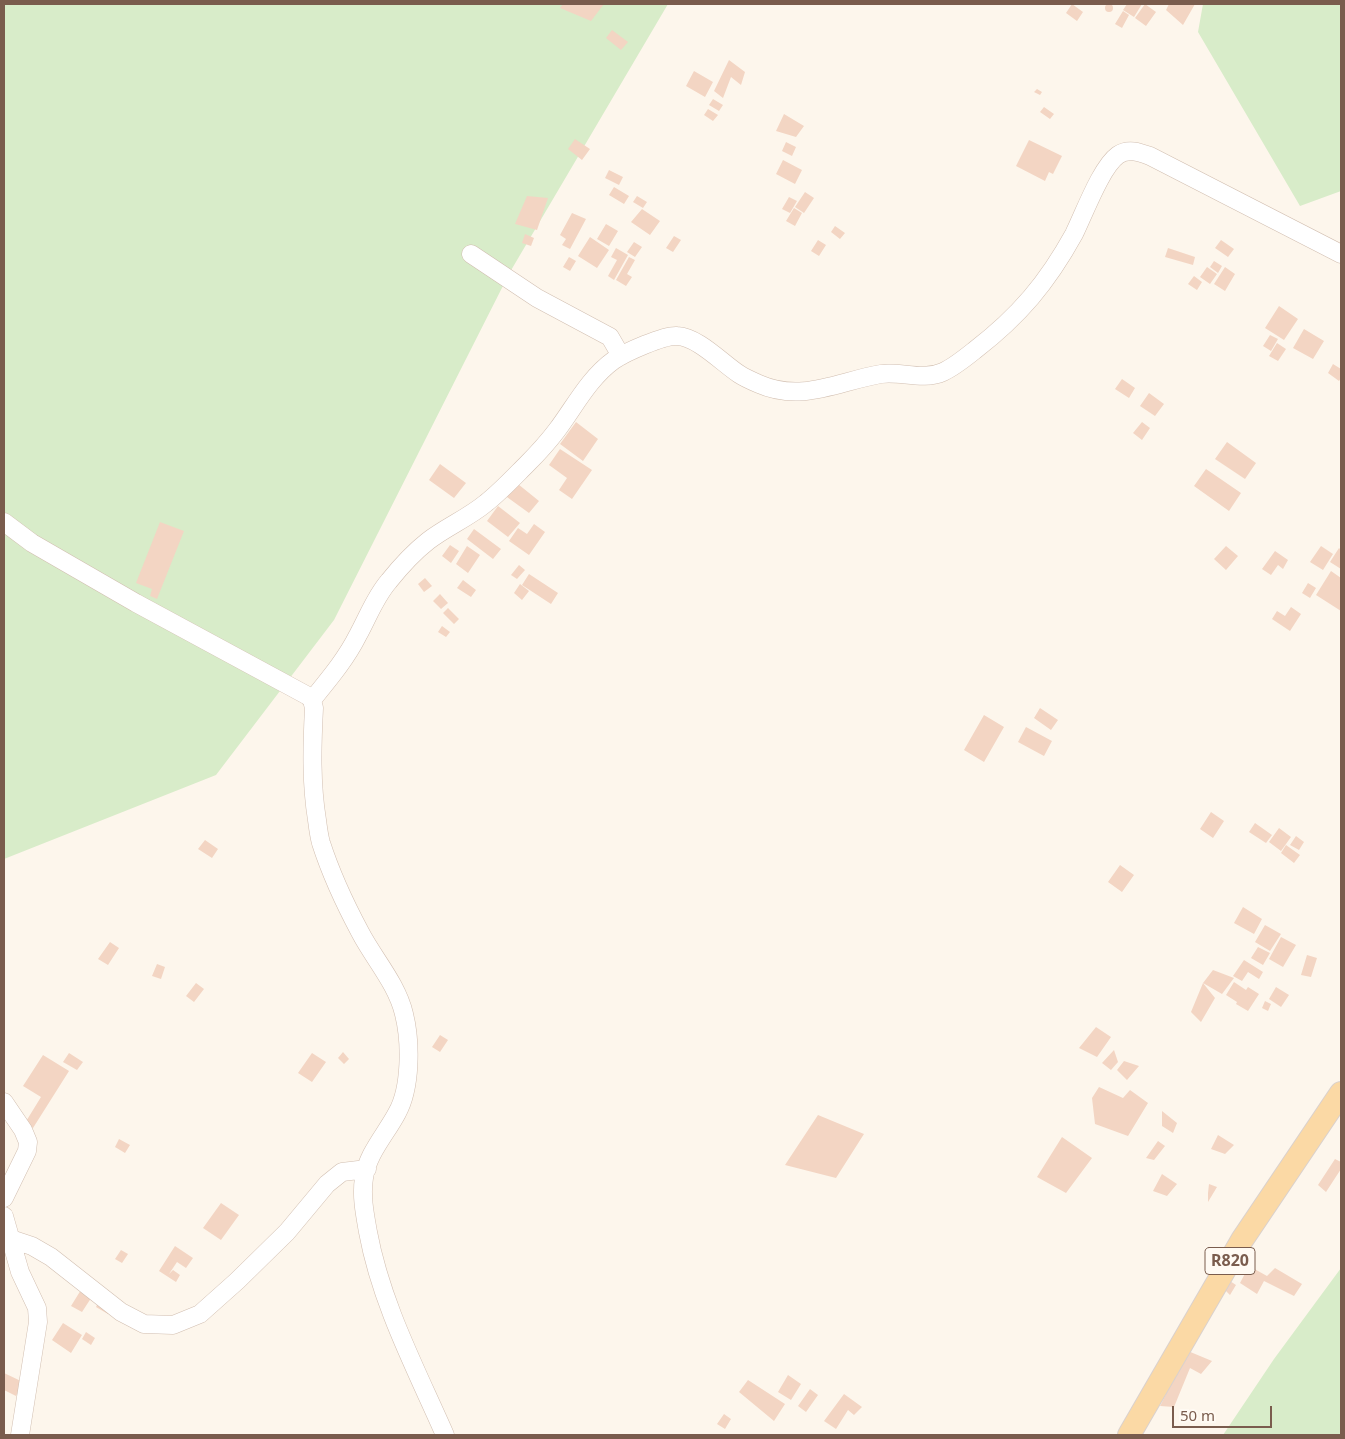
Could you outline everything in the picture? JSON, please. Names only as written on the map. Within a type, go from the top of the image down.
[{"type":"main road","name":"R820","points":[[1129,1435],[1242,1240],[1341,1094]]},
{"type":"street","points":[[312,700],[342,663],[386,584],[407,560],[429,540],[485,504],[529,462],[555,433],[597,375],[630,350],[673,335],[687,337],[740,376],[769,388],[790,392],[819,389],[881,374],[897,373],[920,376],[941,374],[998,332],[1031,299],[1054,268],[1074,234],[1107,166],[1117,156],[1127,150],[1150,156],[1341,254]]},
{"type":"street","points":[[471,254],[537,298],[610,336],[621,356]]},
{"type":"street","points":[[4,522],[32,544],[136,603],[308,696],[312,700],[314,708],[312,771],[321,842],[348,909],[368,948],[394,989],[404,1013],[409,1040],[405,1092],[398,1112],[370,1159],[364,1177],[363,1199],[368,1234],[378,1274],[398,1328],[445,1435]]},
{"type":"street","points":[[4,1102],[23,1130],[28,1142],[27,1151],[4,1198]]},
{"type":"street","points":[[11,1239],[32,1246],[51,1257],[121,1312],[144,1324],[173,1325],[200,1314],[237,1281],[288,1232],[327,1184],[342,1172],[367,1170]]},
{"type":"street","points":[[4,1216],[20,1272],[37,1308],[38,1322],[20,1435]]},
{"type":"green space","points":[[4,4],[668,4],[510,272],[334,620],[216,775],[4,859]]},
{"type":"green space","points":[[1203,4],[1341,4],[1341,191],[1300,206],[1198,32]]},
{"type":"green space","points":[[1341,1268],[1341,1435],[1223,1435],[1274,1359]]},
{"type":"building","points":[[563,4],[604,4],[591,21],[560,8]]},
{"type":"building","points":[[1072,4],[1083,12],[1077,21],[1066,13]]},
{"type":"building","points":[[1109,4],[1113,8],[1109,12],[1105,8]]},
{"type":"building","points":[[1127,4],[1142,4],[1134,17],[1123,10]]},
{"type":"building","points":[[1145,4],[1156,12],[1146,26],[1135,18]]},
{"type":"building","points":[[1169,4],[1195,4],[1183,25],[1166,10]]},
{"type":"building","points":[[1123,11],[1129,15],[1122,28],[1115,24]]},
{"type":"building","points":[[612,30],[628,42],[621,50],[606,38]]},
{"type":"building","points":[[729,60],[745,72],[741,85],[731,77],[723,98],[714,91]]},
{"type":"building","points":[[694,71],[713,82],[705,97],[686,86]]},
{"type":"building","points":[[1037,89],[1042,92],[1040,95],[1034,92]]},
{"type":"building","points":[[713,99],[723,105],[719,111],[709,105]]},
{"type":"building","points":[[1044,107],[1054,114],[1050,119],[1040,112]]},
{"type":"building","points":[[708,109],[718,115],[713,121],[704,115]]},
{"type":"building","points":[[784,114],[804,126],[796,137],[776,131]]},
{"type":"building","points":[[575,139],[590,149],[582,160],[568,149]]},
{"type":"building","points":[[1029,140],[1062,156],[1053,174],[1049,172],[1045,181],[1016,166]]},
{"type":"building","points":[[786,142],[796,147],[792,156],[782,151]]},
{"type":"building","points":[[783,160],[802,170],[795,184],[776,174]]},
{"type":"building","points":[[609,170],[623,177],[619,185],[605,178]]},
{"type":"building","points":[[614,187],[629,196],[624,204],[609,195]]},
{"type":"building","points":[[805,192],[814,198],[804,213],[795,207]]},
{"type":"building","points":[[527,196],[548,198],[537,230],[515,224]]},
{"type":"building","points":[[637,196],[647,202],[643,208],[633,202]]},
{"type":"building","points":[[789,197],[797,201],[790,213],[782,209]]},
{"type":"building","points":[[794,208],[802,213],[795,226],[786,221]]},
{"type":"building","points":[[642,209],[660,221],[650,235],[631,222]]},
{"type":"building","points":[[572,213],[586,219],[570,249],[562,245],[566,239],[560,235]]},
{"type":"building","points":[[606,224],[618,231],[609,246],[597,239]]},
{"type":"building","points":[[835,226],[845,233],[840,239],[831,232]]},
{"type":"building","points":[[525,234],[534,238],[531,246],[522,243]]},
{"type":"building","points":[[674,236],[681,240],[673,252],[666,248]]},
{"type":"building","points":[[590,237],[609,250],[597,268],[578,256]]},
{"type":"building","points":[[818,240],[826,245],[819,256],[811,251]]},
{"type":"building","points":[[1221,240],[1234,249],[1228,257],[1215,248]]},
{"type":"building","points":[[634,242],[642,247],[635,257],[627,252]]},
{"type":"building","points":[[616,248],[628,255],[614,280],[608,276],[617,260],[611,257]]},
{"type":"building","points":[[1168,248],[1195,257],[1193,265],[1165,257]]},
{"type":"building","points":[[569,257],[576,261],[570,271],[563,267]]},
{"type":"building","points":[[629,257],[635,260],[627,274],[632,277],[626,286],[616,280]]},
{"type":"building","points":[[1214,261],[1222,266],[1218,273],[1210,267]]},
{"type":"building","points":[[1207,267],[1217,274],[1210,284],[1200,277]]},
{"type":"building","points":[[1225,267],[1235,274],[1225,291],[1214,284]]},
{"type":"building","points":[[1194,276],[1202,282],[1197,290],[1188,284]]},
{"type":"building","points":[[1279,306],[1298,319],[1284,340],[1265,328]]},
{"type":"building","points":[[1304,329],[1324,341],[1313,359],[1293,348]]},
{"type":"building","points":[[1270,335],[1278,339],[1271,351],[1263,346]]},
{"type":"building","points":[[1277,343],[1286,349],[1278,361],[1269,356]]},
{"type":"building","points":[[1333,364],[1341,369],[1339,381],[1328,373]]},
{"type":"building","points":[[1122,379],[1135,388],[1129,398],[1115,389]]},
{"type":"building","points":[[1149,393],[1164,404],[1155,416],[1140,406]]},
{"type":"building","points":[[576,422],[598,439],[583,461],[560,444]]},
{"type":"building","points":[[1142,422],[1150,428],[1142,440],[1133,433]]},
{"type":"building","points":[[1227,442],[1256,463],[1245,479],[1215,459]]},
{"type":"building","points":[[560,449],[592,470],[572,499],[559,490],[567,478],[549,465]]},
{"type":"building","points":[[440,464],[466,483],[454,498],[429,480]]},
{"type":"building","points":[[1206,469],[1241,493],[1229,511],[1194,486]]},
{"type":"building","points":[[513,480],[539,501],[529,513],[500,492]]},
{"type":"building","points":[[498,506],[520,523],[508,537],[487,521]]},
{"type":"building","points":[[160,522],[184,531],[157,599],[150,596],[152,589],[136,583]]},
{"type":"building","points":[[534,524],[545,532],[529,555],[509,541],[518,528],[527,534]]},
{"type":"building","points":[[474,529],[501,549],[493,559],[467,539]]},
{"type":"building","points":[[450,545],[459,551],[451,563],[442,556]]},
{"type":"building","points":[[467,546],[480,555],[468,573],[456,564]]},
{"type":"building","points":[[1226,546],[1238,556],[1226,570],[1214,559]]},
{"type":"building","points":[[1321,546],[1333,554],[1323,570],[1310,562]]},
{"type":"building","points":[[1339,548],[1341,550],[1341,569],[1330,562]]},
{"type":"building","points":[[1275,551],[1288,560],[1283,569],[1278,565],[1271,575],[1262,569]]},
{"type":"building","points":[[519,565],[525,570],[517,579],[511,575]]},
{"type":"building","points":[[1331,571],[1341,578],[1341,611],[1316,595]]},
{"type":"building","points":[[529,574],[558,593],[551,604],[522,585]]},
{"type":"building","points":[[425,578],[432,586],[424,592],[418,584]]},
{"type":"building","points":[[463,580],[476,590],[471,597],[457,588]]},
{"type":"building","points":[[1308,583],[1316,588],[1310,598],[1302,593]]},
{"type":"building","points":[[520,584],[529,591],[522,600],[514,593]]},
{"type":"building","points":[[440,594],[448,603],[441,609],[433,601]]},
{"type":"building","points":[[1291,607],[1301,614],[1290,631],[1272,619],[1277,611],[1285,616]]},
{"type":"building","points":[[448,608],[459,619],[454,624],[443,613]]},
{"type":"building","points":[[442,626],[450,632],[446,637],[438,632]]},
{"type":"building","points":[[1040,708],[1058,720],[1051,730],[1034,718]]},
{"type":"building","points":[[984,715],[1004,727],[984,762],[964,750]]},
{"type":"building","points":[[1026,727],[1052,741],[1044,756],[1018,742]]},
{"type":"building","points":[[1211,812],[1224,821],[1213,838],[1200,829]]},
{"type":"building","points":[[1255,823],[1272,835],[1266,843],[1249,832]]},
{"type":"building","points":[[1279,828],[1291,837],[1281,851],[1269,842]]},
{"type":"building","points":[[1296,836],[1304,842],[1299,850],[1290,845]]},
{"type":"building","points":[[205,840],[218,849],[212,858],[198,849]]},
{"type":"building","points":[[1286,845],[1300,855],[1294,863],[1281,853]]},
{"type":"building","points":[[1120,865],[1134,875],[1122,892],[1108,882]]},
{"type":"building","points":[[1243,907],[1262,919],[1254,934],[1234,923]]},
{"type":"building","points":[[1265,925],[1281,934],[1270,951],[1255,942]]},
{"type":"building","points":[[1281,937],[1296,945],[1283,967],[1269,959]]},
{"type":"building","points":[[110,942],[119,948],[108,965],[98,959]]},
{"type":"building","points":[[1258,947],[1270,953],[1263,965],[1251,958]]},
{"type":"building","points":[[1307,955],[1317,958],[1311,977],[1301,975]]},
{"type":"building","points":[[1244,960],[1263,972],[1259,979],[1248,972],[1242,981],[1233,976]]},
{"type":"building","points":[[157,964],[165,967],[161,979],[152,976]]},
{"type":"building","points":[[1213,970],[1234,978],[1222,994],[1203,983]]},
{"type":"building","points":[[1234,982],[1246,990],[1248,987],[1259,994],[1248,1011],[1226,995]]},
{"type":"building","points":[[196,983],[204,989],[194,1002],[186,996]]},
{"type":"building","points":[[1203,983],[1215,998],[1201,1022],[1191,1012]]},
{"type":"building","points":[[1276,987],[1289,995],[1281,1007],[1269,999]]},
{"type":"building","points":[[1265,1001],[1271,1004],[1268,1011],[1262,1008]]},
{"type":"building","points":[[1096,1027],[1111,1037],[1097,1057],[1079,1048]]},
{"type":"building","points":[[440,1035],[448,1040],[440,1052],[432,1047]]},
{"type":"building","points":[[1114,1050],[1118,1062],[1111,1070],[1102,1063]]},
{"type":"building","points":[[343,1052],[349,1059],[344,1064],[338,1058]]},
{"type":"building","points":[[69,1053],[83,1062],[77,1070],[63,1062]]},
{"type":"building","points":[[312,1053],[326,1062],[312,1082],[298,1073]]},
{"type":"building","points":[[43,1055],[69,1071],[33,1128],[25,1123],[41,1097],[23,1086]]},
{"type":"building","points":[[1124,1061],[1139,1066],[1127,1080],[1117,1070]]},
{"type":"building","points":[[1099,1087],[1123,1098],[1130,1090],[1148,1103],[1128,1136],[1095,1124],[1092,1098]]},
{"type":"building","points":[[1162,1111],[1177,1123],[1173,1133],[1162,1126]]},
{"type":"building","points":[[818,1115],[864,1134],[836,1178],[785,1165]]},
{"type":"building","points":[[1218,1135],[1234,1145],[1225,1154],[1211,1149]]},
{"type":"building","points":[[1062,1137],[1092,1158],[1066,1193],[1037,1177]]},
{"type":"building","points":[[119,1139],[130,1145],[125,1153],[115,1147]]},
{"type":"building","points":[[1158,1141],[1165,1146],[1154,1160],[1146,1158]]},
{"type":"building","points":[[1335,1159],[1341,1162],[1341,1169],[1326,1192],[1318,1185]]},
{"type":"building","points":[[1162,1174],[1177,1184],[1167,1196],[1153,1191]]},
{"type":"building","points":[[1209,1184],[1217,1187],[1208,1202],[1208,1193]]},
{"type":"building","points":[[221,1203],[239,1215],[221,1240],[203,1228]]},
{"type":"building","points":[[175,1246],[193,1258],[186,1268],[177,1262],[169,1274],[173,1270],[180,1275],[176,1282],[159,1271]]},
{"type":"building","points":[[121,1250],[128,1254],[122,1263],[115,1259]]},
{"type":"building","points":[[1249,1266],[1267,1276],[1275,1268],[1302,1284],[1294,1296],[1264,1281],[1257,1294],[1240,1283]]},
{"type":"building","points":[[1227,1279],[1236,1285],[1230,1295],[1223,1288]]},
{"type":"building","points":[[84,1285],[95,1292],[82,1312],[71,1306]]},
{"type":"building","points":[[100,1299],[112,1306],[108,1314],[96,1307]]},
{"type":"building","points":[[63,1323],[82,1335],[71,1353],[52,1340]]},
{"type":"building","points":[[86,1332],[95,1338],[91,1345],[82,1339]]},
{"type":"building","points":[[1188,1351],[1212,1361],[1201,1374],[1190,1368],[1174,1407],[1160,1406]]},
{"type":"building","points":[[4,1373],[23,1382],[16,1396],[4,1390]]},
{"type":"building","points":[[788,1375],[801,1384],[791,1400],[778,1392]]},
{"type":"building","points":[[748,1380],[785,1404],[774,1421],[739,1392]]},
{"type":"building","points":[[810,1389],[818,1395],[806,1412],[798,1406]]},
{"type":"building","points":[[844,1394],[862,1407],[854,1415],[848,1410],[836,1429],[824,1421]]},
{"type":"building","points":[[724,1414],[731,1419],[725,1429],[717,1424]]}]
